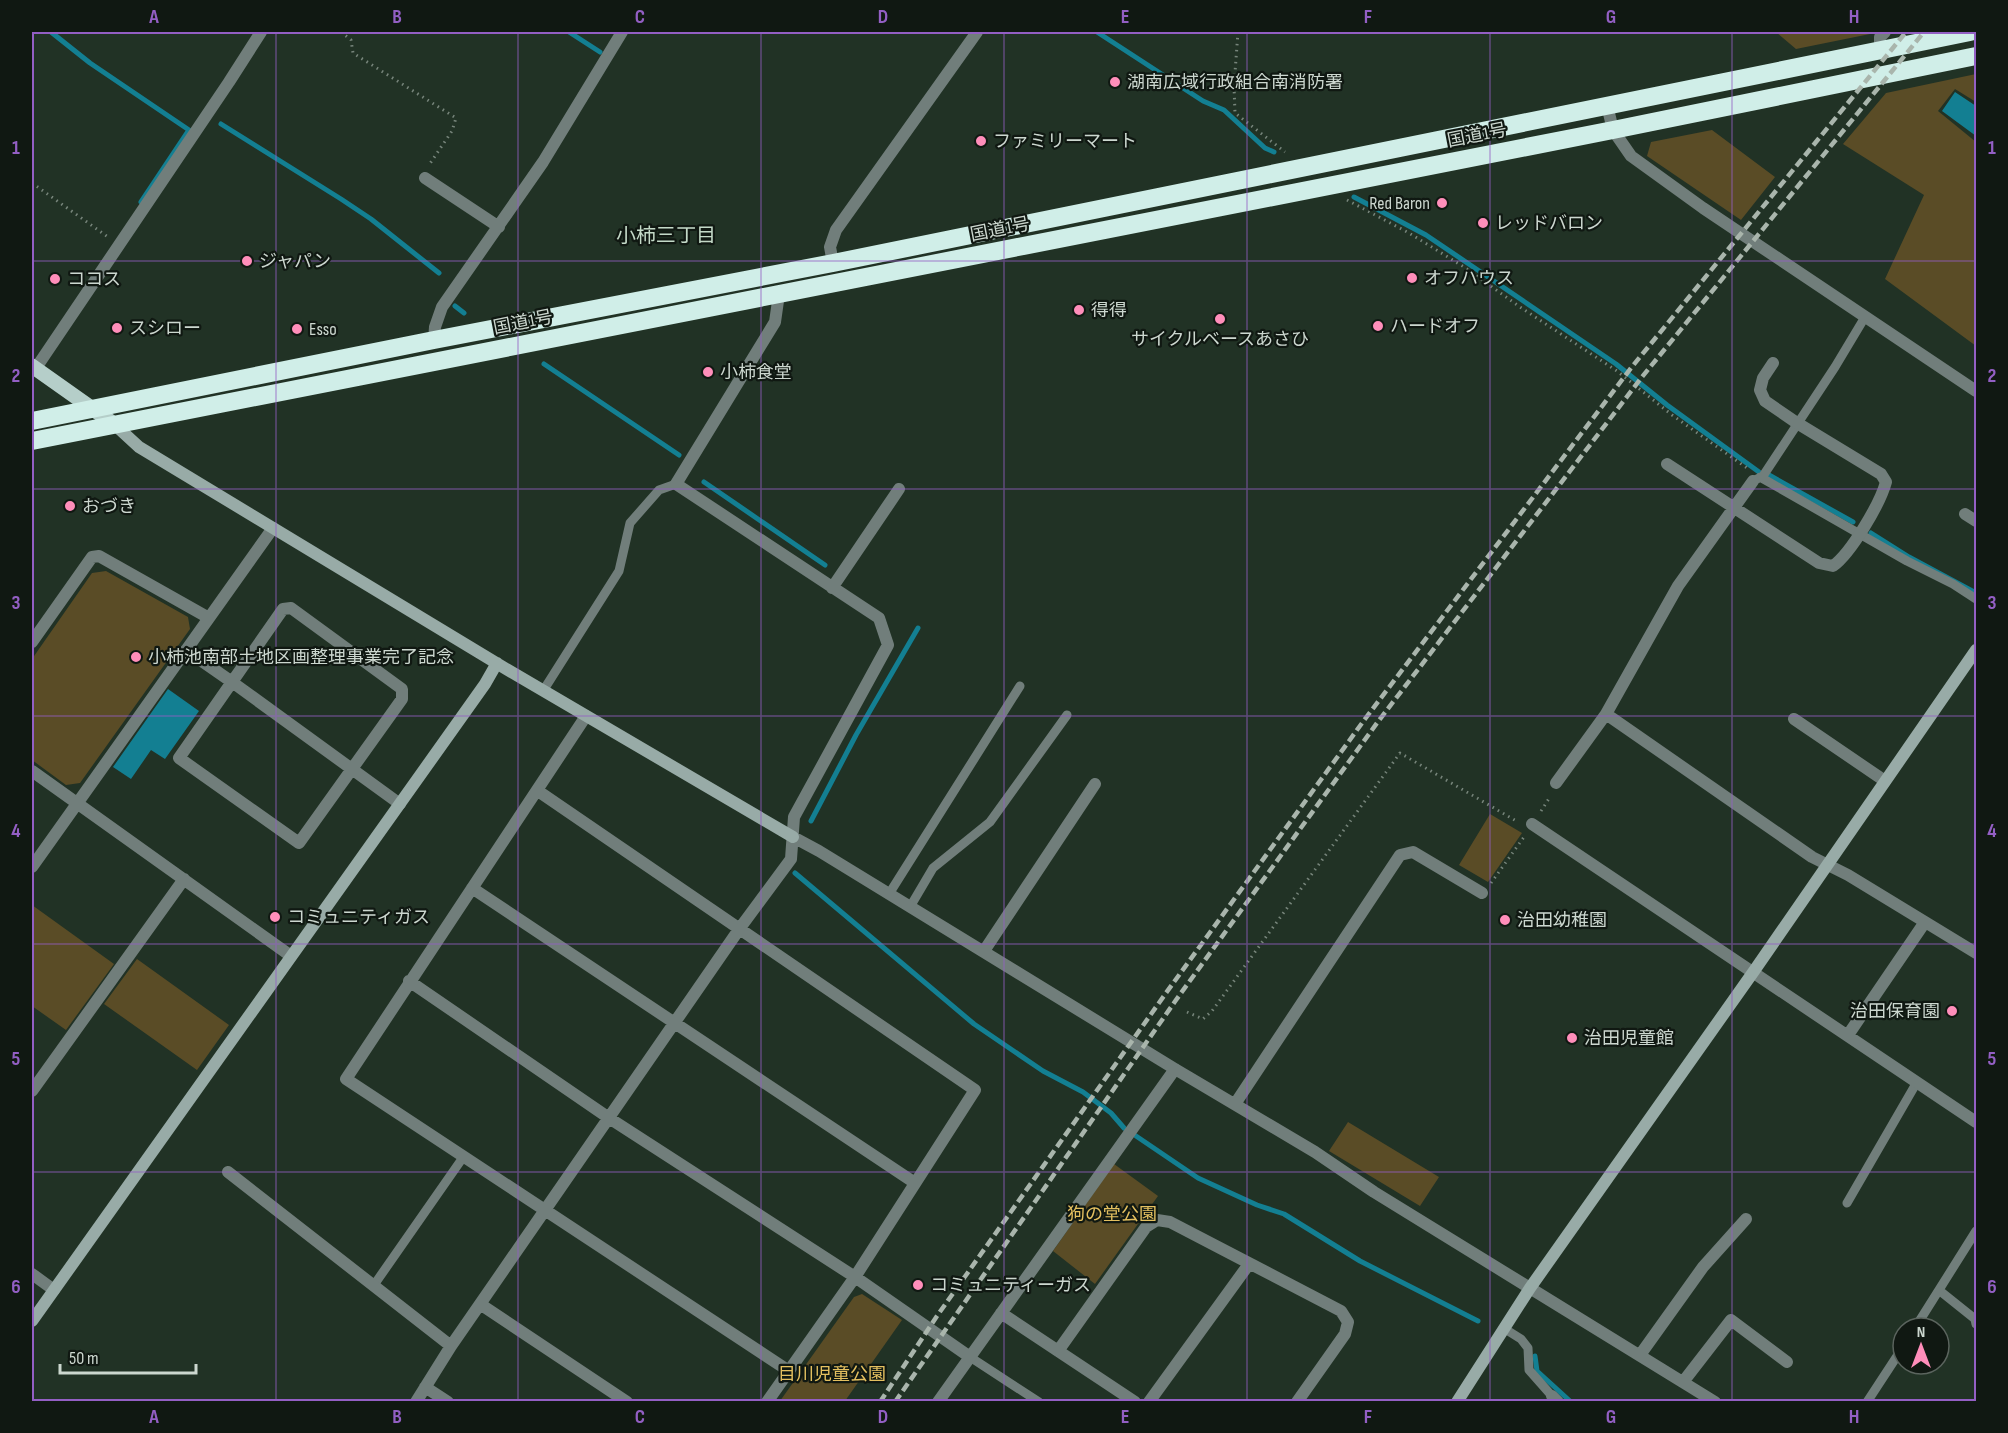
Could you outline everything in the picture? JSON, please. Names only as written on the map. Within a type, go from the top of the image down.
[{"type":"highway","name":"国道1号","points":[[32,421],[833,263],[1970,32]]},
{"type":"highway","name":"国道1号","points":[[32,441],[1613,130],[1977,56]]},
{"type":"main road","points":[[34,367],[114,424]]},
{"type":"street","points":[[34,367],[120,245],[261,32]]},
{"type":"street","points":[[434,340],[435,327],[442,307],[543,162],[622,32]]},
{"type":"street","points":[[833,263],[830,247],[836,230],[977,32]]},
{"type":"street","points":[[1880,50],[1880,37],[1885,32]]},
{"type":"street","points":[[1607,105],[1613,130],[1630,156],[1703,208],[1977,391]]},
{"type":"street","points":[[425,178],[499,227]]},
{"type":"street","points":[[416,1401],[451,1346],[790,859],[794,818],[888,645],[879,618],[676,484],[775,322],[779,294]]},
{"type":"street","points":[[1667,464],[1819,563],[1833,566],[1843,558],[1882,495],[1886,482],[1881,474],[1765,401],[1760,390],[1763,378],[1773,363]]},
{"type":"street","points":[[114,424],[139,447],[543,691],[890,894],[1315,1152],[1374,1192],[1715,1401]]},
{"type":"street","points":[[1556,783],[1606,714],[1678,586],[1756,479]]},
{"type":"street","points":[[832,588],[899,489]]},
{"type":"street","points":[[1965,514],[1977,521]]},
{"type":"street","points":[[32,867],[273,528]]},
{"type":"street","points":[[32,642],[92,557],[99,556],[209,618]]},
{"type":"street","points":[[291,608],[402,689],[402,699],[299,843],[179,758],[232,682],[283,609],[291,608]]},
{"type":"street","points":[[186,650],[399,804]]},
{"type":"street","points":[[1457,1401],[1530,1288],[1977,650]]},
{"type":"street","points":[[32,1321],[485,684],[497,663]]},
{"type":"street","points":[[1606,714],[1809,855],[1848,874],[1977,953]]},
{"type":"street","points":[[586,716],[346,1079],[789,1371]]},
{"type":"street","points":[[1794,719],[1885,781]]},
{"type":"street","points":[[32,771],[291,956]]},
{"type":"street","points":[[984,951],[1095,784]]},
{"type":"street","points":[[538,791],[975,1090],[855,1277],[767,1401]]},
{"type":"street","points":[[1531,826],[1754,971],[1977,1122]]},
{"type":"street","points":[[1235,1104],[1400,855],[1413,852],[1482,893]]},
{"type":"street","points":[[32,1091],[184,879]]},
{"type":"street","points":[[472,888],[915,1183]]},
{"type":"street","points":[[1848,1035],[1925,922]]},
{"type":"street","points":[[410,981],[609,1118],[855,1277],[970,1357]]},
{"type":"street","points":[[938,1401],[1175,1069]]},
{"type":"street","points":[[228,1172],[451,1346]]},
{"type":"street","points":[[1640,1355],[1703,1267],[1746,1219]]},
{"type":"street","points":[[1058,1351],[1146,1227],[1157,1220],[1170,1222],[1341,1311],[1348,1322],[1345,1334],[1297,1401]]},
{"type":"street","points":[[1149,1401],[1250,1264]]},
{"type":"street","points":[[32,1274],[54,1290]]},
{"type":"street","points":[[480,1304],[627,1401]]},
{"type":"street","points":[[1000,1313],[1135,1401]]},
{"type":"street","points":[[1683,1382],[1731,1320],[1787,1362]]},
{"type":"street","points":[[425,1387],[448,1401]]},
{"type":"lane","points":[[1865,317],[1797,423],[1756,479],[1977,599]]},
{"type":"lane","points":[[543,691],[619,571],[630,523],[659,490],[676,484]]},
{"type":"lane","points":[[890,894],[1020,686]]},
{"type":"lane","points":[[910,907],[933,868],[990,822],[1067,715]]},
{"type":"lane","points":[[1847,1203],[1917,1082]]},
{"type":"lane","points":[[374,1285],[464,1156]]},
{"type":"lane","points":[[1923,1316],[1977,1231]]},
{"type":"lane","points":[[1940,1291],[1975,1319],[1977,1324]]},
{"type":"lane","points":[[1505,1329],[1521,1339],[1528,1348],[1529,1370],[1555,1399]]},
{"type":"lane","points":[[970,1357],[1038,1401]]},
{"type":"lane","points":[[1867,1401],[1891,1365]]},
{"type":"path","points":[[341,32],[351,40],[353,53],[456,118],[452,131],[426,169],[425,178]]},
{"type":"path","points":[[1238,32],[1234,86],[1235,113],[1286,153]]},
{"type":"path","points":[[32,183],[120,245]]},
{"type":"path","points":[[1345,196],[1347,201],[1409,232],[1456,261],[1617,371],[1672,415],[1750,470],[1756,479]]},
{"type":"path","points":[[1187,1012],[1203,1019],[1212,1011],[1400,753],[1531,826]]},
{"type":"path","points":[[1482,893],[1531,826],[1557,787],[1556,783]]},
{"type":"green space","points":[[1776,32],[1872,32],[1796,49]]},
{"type":"green space","points":[[1976,74],[1976,102],[1955,89],[1938,111],[1976,142],[1976,346],[1885,279],[1924,195],[1843,144],[1886,93]]},
{"type":"green space","points":[[1712,130],[1775,177],[1741,220],[1647,156],[1651,142]]},
{"type":"green space","points":[[106,571],[188,617],[190,629],[80,783],[66,785],[32,760],[32,659],[92,573]]},
{"type":"green space","points":[[1490,814],[1522,833],[1488,882],[1459,865]]},
{"type":"green space","points":[[32,905],[114,964],[66,1030],[32,1006]]},
{"type":"green space","points":[[137,959],[229,1025],[197,1070],[104,1004]]},
{"type":"green space","points":[[1348,1122],[1439,1177],[1420,1206],[1329,1151]]},
{"type":"green space","name":"狗の堂公園","points":[[1114,1164],[1158,1196],[1095,1284],[1053,1251]]},
{"type":"green space","name":"目川児童公園","points":[[862,1294],[902,1320],[845,1401],[780,1401],[854,1297]]},
{"type":"water","points":[[1955,92],[1976,106],[1976,136],[1942,111]]},
{"type":"water","points":[[168,689],[199,711],[165,759],[151,750],[131,779],[113,767]]},
{"type":"waterway","points":[[51,32],[90,63],[189,130],[141,202]]},
{"type":"waterway","points":[[569,32],[600,52]]},
{"type":"waterway","points":[[1097,32],[1203,101],[1224,110],[1265,148],[1274,152]]},
{"type":"waterway","points":[[221,124],[371,219],[439,273]]},
{"type":"waterway","points":[[1354,197],[1426,235],[1491,279],[1616,364],[1667,405],[1759,472]]},
{"type":"waterway","points":[[455,306],[464,313]]},
{"type":"waterway","points":[[544,364],[679,455]]},
{"type":"waterway","points":[[1769,475],[1853,522]]},
{"type":"waterway","points":[[704,482],[825,565]]},
{"type":"waterway","points":[[1871,533],[1909,557],[1976,593]]},
{"type":"waterway","points":[[811,821],[856,735],[918,628]]},
{"type":"waterway","points":[[795,873],[974,1024],[1043,1071],[1083,1092],[1111,1113],[1124,1128]]},
{"type":"waterway","points":[[1136,1136],[1198,1178],[1257,1205],[1284,1214],[1360,1261],[1478,1321]]},
{"type":"waterway","points":[[1535,1356],[1537,1371],[1571,1402]]},
{"type":"railway","points":[[880,1402],[937,1316],[1166,993],[1365,719],[1631,368],[1906,32]]},
{"type":"railway","points":[[895,1402],[1176,1000],[1377,723],[1642,377],[1924,32]]},
{"type":"place","name":"湖南広域行政組合南消防署","points":[[1115,82]]},
{"type":"place","name":"ファミリーマート","points":[[981,141]]},
{"type":"place","name":"Red Baron","points":[[1442,203]]},
{"type":"place","name":"レッドバロン","points":[[1483,223]]},
{"type":"place","name":"ジャパン","points":[[247,261]]},
{"type":"place","name":"オフハウス","points":[[1412,278]]},
{"type":"place","name":"ココス","points":[[55,279]]},
{"type":"place","name":"得得","points":[[1079,310]]},
{"type":"place","name":"サイクルベースあさひ","points":[[1220,319]]},
{"type":"place","name":"ハードオフ","points":[[1378,326]]},
{"type":"place","name":"スシロー","points":[[117,328]]},
{"type":"place","name":"Esso","points":[[297,329]]},
{"type":"place","name":"小柿食堂","points":[[708,372]]},
{"type":"place","name":"おづき","points":[[70,506]]},
{"type":"place","name":"小柿池南部土地区画整理事業完了記念","points":[[136,657]]},
{"type":"place","name":"コミュニティガス","points":[[275,917]]},
{"type":"place","name":"治田幼稚園","points":[[1505,920]]},
{"type":"place","name":"治田保育園","points":[[1952,1011]]},
{"type":"place","name":"治田児童館","points":[[1572,1038]]},
{"type":"place","name":"コミュニティーガス","points":[[918,1285]]},
{"type":"district","name":"小柿三丁目","points":[[666,235]]}]
